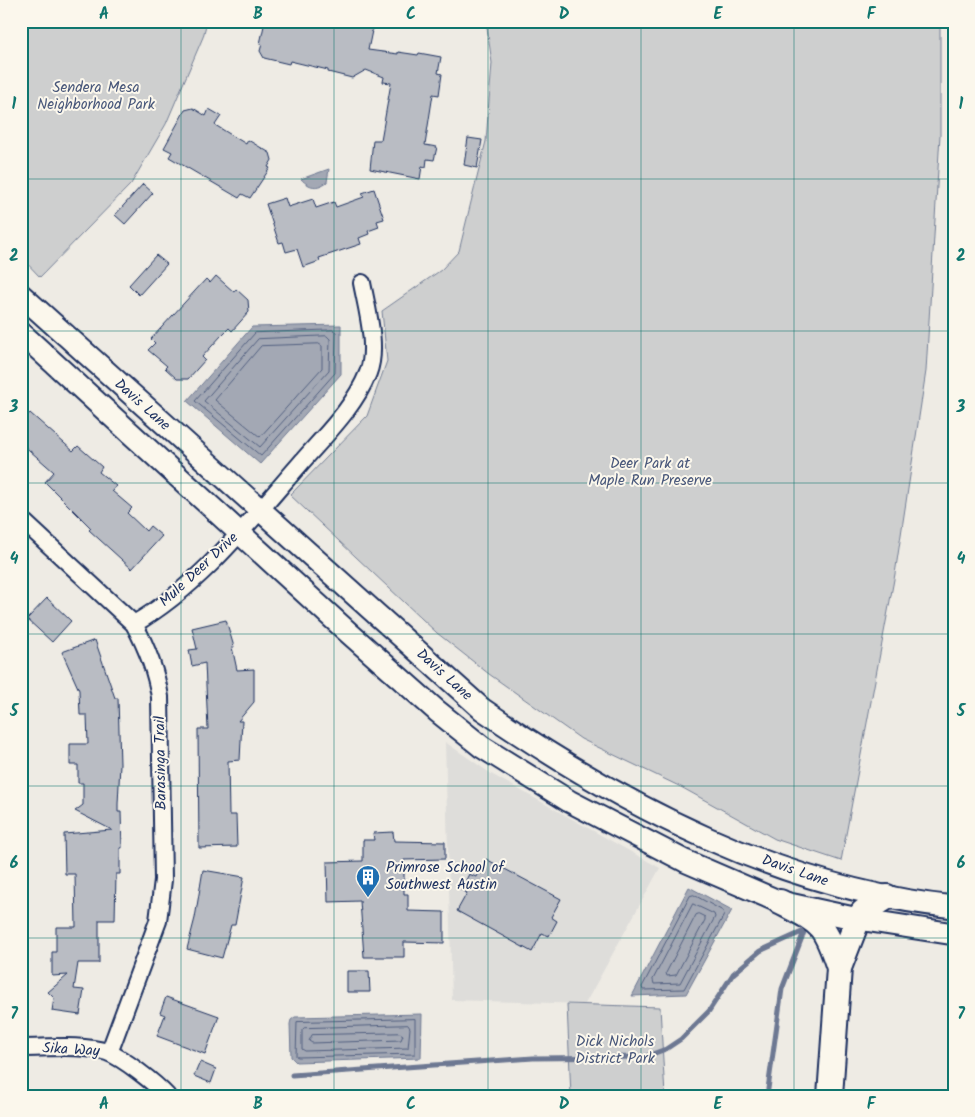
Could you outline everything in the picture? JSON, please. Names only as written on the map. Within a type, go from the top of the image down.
[{"type":"highway","points":[[830,1096],[839,968],[858,919],[863,912],[887,897]]},
{"type":"highway","points":[[780,902],[816,921],[828,937],[839,968]]},
{"type":"main road","name":"Davis Lane","points":[[21,295],[259,511],[482,709],[500,722],[590,779],[706,838],[801,876],[887,897],[954,907]]},
{"type":"main road","name":"Davis Lane","points":[[21,334],[437,711],[482,747],[569,801],[668,852],[780,902],[858,919],[954,934]]},
{"type":"main road","points":[[482,747],[500,722]]},
{"type":"street","name":"Mule Deer Drive","points":[[134,624],[154,612],[188,585],[223,552],[350,405],[369,372],[372,336],[362,283]]},
{"type":"street","name":"Barasinga Trail","points":[[21,519],[134,624],[152,663],[160,698],[163,880],[158,921],[108,1053]]},
{"type":"street","name":"Sika Way","points":[[21,1048],[85,1048],[108,1053],[146,1077],[167,1096]]},
{"type":"shaded area","points":[[445,742],[493,775],[660,868],[585,1004],[452,1000]]},
{"type":"green space","name":"Sendera Mesa Neighborhood Park","points":[[21,21],[207,21],[203,37],[166,124],[131,184],[40,277],[21,257]]},
{"type":"green space","name":"Deer Park at Maple Run Preserve","points":[[486,21],[940,21],[940,135],[926,371],[895,574],[841,861],[775,839],[681,787],[581,739],[489,674],[437,633],[290,495],[367,416],[387,361],[382,311],[441,270],[459,251],[486,141],[492,63]]},
{"type":"green space","name":"Dick Nichols District Park","points":[[567,1004],[660,1007],[665,1096],[571,1096]]},
{"type":"water","points":[[329,169],[327,182],[320,186],[311,186],[301,179]]},
{"type":"water","points":[[341,325],[341,374],[260,464],[187,401],[252,327]]},
{"type":"water","points":[[689,887],[732,910],[686,994],[632,996]]},
{"type":"water","points":[[422,1014],[421,1058],[296,1062],[291,1057],[290,1024],[291,1020],[295,1017]]},
{"type":"building","points":[[265,21],[314,21],[327,24],[328,21],[374,21],[368,50],[398,54],[398,52],[418,55],[419,53],[441,57],[438,73],[442,74],[439,95],[433,94],[425,145],[437,147],[434,160],[427,159],[426,167],[422,166],[420,179],[370,169],[373,140],[381,140],[391,83],[383,82],[384,77],[366,70],[352,78],[290,61],[289,64],[264,58],[260,51],[262,44],[260,44]]},
{"type":"building","points":[[193,108],[206,116],[209,109],[221,116],[215,125],[246,144],[248,140],[270,153],[272,160],[268,167],[270,168],[250,198],[242,194],[239,198],[169,157],[172,152],[164,148],[185,110]]},
{"type":"building","points":[[468,138],[482,140],[477,168],[464,165]]},
{"type":"building","points":[[143,184],[153,193],[125,224],[115,215]]},
{"type":"building","points":[[374,189],[384,219],[377,221],[379,227],[368,231],[369,234],[359,238],[361,244],[319,258],[320,261],[303,267],[297,249],[286,252],[283,242],[279,243],[266,204],[285,198],[288,207],[313,199],[316,208],[334,202],[336,207],[364,197],[362,193]]},
{"type":"building","points":[[156,255],[167,264],[139,295],[129,285]]},
{"type":"building","points":[[216,276],[234,292],[236,289],[248,300],[249,312],[232,331],[229,328],[221,336],[202,357],[205,360],[188,379],[177,379],[165,368],[167,366],[148,350],[155,343],[151,339],[206,279],[210,283]]},
{"type":"building","points":[[30,413],[73,451],[78,446],[102,467],[99,472],[116,486],[112,491],[132,508],[127,513],[146,531],[150,526],[162,536],[132,569],[89,530],[91,528],[45,482],[54,472],[21,443],[21,422]]},
{"type":"building","points":[[47,598],[71,621],[52,642],[27,619]]},
{"type":"building","points":[[226,620],[234,647],[232,647],[237,670],[254,669],[254,702],[238,721],[242,721],[240,760],[228,761],[229,815],[236,815],[237,847],[199,848],[198,729],[208,729],[205,663],[192,666],[189,650],[197,649],[192,628]]},
{"type":"building","points":[[95,640],[115,698],[118,698],[120,764],[118,812],[121,812],[122,848],[120,848],[120,874],[116,874],[115,920],[99,920],[99,963],[78,963],[74,989],[84,990],[80,1015],[52,1011],[54,998],[48,992],[68,975],[52,976],[52,952],[56,952],[56,927],[76,927],[75,874],[65,874],[64,834],[112,830],[75,811],[83,805],[83,783],[78,783],[78,765],[70,765],[70,744],[88,744],[87,715],[80,715],[79,690],[62,652]]},
{"type":"building","name":"Primrose School of Southwest Austin","points":[[393,832],[394,841],[445,842],[445,859],[404,860],[404,894],[408,894],[408,911],[444,912],[444,943],[404,942],[404,957],[364,957],[360,901],[328,902],[327,862],[363,861],[363,840],[374,840],[373,833]]},
{"type":"building","points":[[486,859],[561,899],[551,917],[557,921],[549,936],[542,933],[532,952],[457,911],[467,893],[461,890],[469,874],[476,877]]},
{"type":"building","points":[[203,870],[244,877],[235,925],[231,925],[222,958],[187,949],[195,918]]},
{"type":"building","points":[[347,971],[369,971],[370,992],[347,992]]},
{"type":"building","points":[[166,997],[219,1016],[205,1054],[157,1036],[165,1015],[160,1013]]},
{"type":"building","points":[[200,1062],[216,1069],[211,1083],[194,1076]]},
{"type":"waterway","points":[[292,1075],[533,1058],[644,1057],[666,1049],[681,1039],[709,1011],[733,974],[760,951],[804,931]]},
{"type":"waterway","points":[[767,1096],[782,989],[804,932]]},
{"type":"place","name":"Primrose School of Southwest Austin","points":[[368,898]]}]
